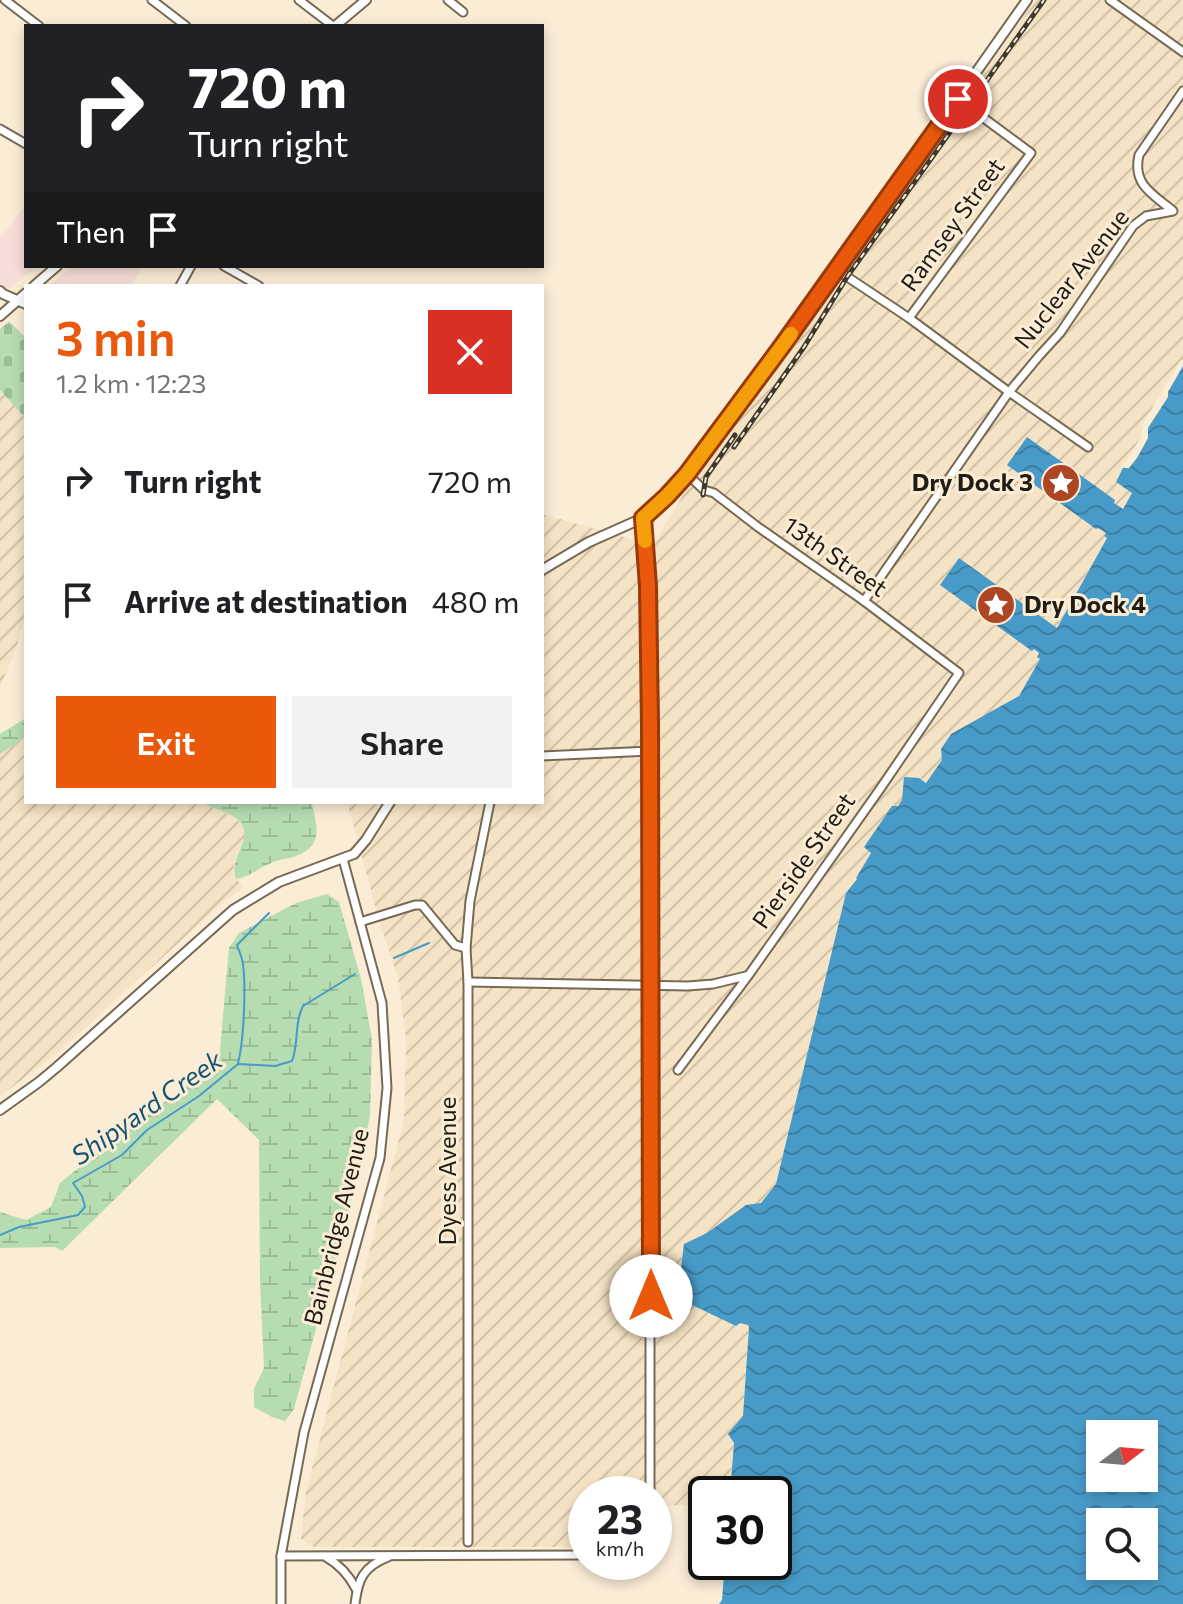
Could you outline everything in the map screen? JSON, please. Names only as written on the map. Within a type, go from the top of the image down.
[{"type":"street","points":[[5,0],[36,24]]},
{"type":"street","points":[[152,0],[183,24]]},
{"type":"street","points":[[299,0],[331,24]]},
{"type":"street","points":[[336,24],[366,0]]},
{"type":"street","points":[[448,0],[463,12]]},
{"type":"street","points":[[544,569],[589,542],[643,518],[687,474],[837,270],[1027,0]]},
{"type":"street","points":[[1110,0],[1183,52]]},
{"type":"street","name":"Nuclear Avenue","points":[[1173,211],[1143,186],[1136,166],[1139,155],[1183,91]]},
{"type":"street","name":"Ramsey Street","points":[[909,318],[1031,153],[958,99]]},
{"type":"street","points":[[0,129],[24,143]]},
{"type":"street","points":[[1173,211],[1183,217]]},
{"type":"street","name":"Nuclear Avenue","points":[[1009,392],[1060,333],[1133,226],[1146,216],[1173,211]]},
{"type":"street","points":[[36,284],[55,268]]},
{"type":"street","points":[[227,268],[253,284]]},
{"type":"street","points":[[837,270],[1088,447]]},
{"type":"street","points":[[0,291],[22,302]]},
{"type":"street","points":[[0,316],[22,302]]},
{"type":"street","points":[[864,601],[1009,392]]},
{"type":"street","name":"13th Street","points":[[687,474],[704,490],[714,493],[959,673]]},
{"type":"street","points":[[643,518],[648,586],[650,751],[650,1476]]},
{"type":"street","name":"Pierside Street","points":[[678,1070],[748,976],[959,673]]},
{"type":"street","points":[[544,756],[650,751]]},
{"type":"street","points":[[0,1110],[57,1067],[233,910],[279,882],[354,854],[389,804]]},
{"type":"street","name":"Dyess Avenue","points":[[468,1542],[466,948],[470,901],[490,804]]},
{"type":"street","name":"Bainbridge Avenue","points":[[281,1604],[281,1556],[304,1432],[380,1158],[387,1088],[385,1030],[376,979],[343,859]]},
{"type":"street","points":[[360,922],[422,905],[455,945],[466,948]]},
{"type":"street","points":[[468,982],[688,986],[748,976]]},
{"type":"street","points":[[281,1556],[568,1555]]},
{"type":"street","points":[[324,1556],[346,1573],[356,1589]]},
{"type":"street","points":[[355,1604],[356,1589],[363,1574],[374,1564],[390,1557]]},
{"type":"shaded area","points":[[1036,0],[1183,0],[1183,364],[1145,438],[1116,481],[1132,493],[1104,536],[1107,538],[1057,628],[959,558],[940,585],[1039,653],[1040,659],[1019,696],[952,734],[941,749],[943,760],[926,783],[919,778],[904,778],[902,800],[847,893],[1154,1244],[813,1032],[776,1184],[761,1203],[740,1323],[749,1327],[743,1417],[730,1437],[734,1443],[731,1476],[688,1476],[688,1506],[672,1505],[672,1476],[568,1476],[568,1547],[314,1547],[301,1539],[306,1492],[404,1120],[406,1038],[398,978],[348,804],[544,804],[544,515],[653,545],[689,485]]},
{"type":"shaded area","points":[[24,207],[24,268],[35,268],[0,297],[0,237]]},
{"type":"shaded area","points":[[71,268],[141,268],[133,284],[51,284]]},
{"type":"shaded area","points":[[0,390],[24,417],[24,620],[0,687]]},
{"type":"shaded area","points":[[24,738],[24,804],[205,804],[233,816],[243,825],[245,838],[233,874],[243,888],[228,898],[55,1055],[0,1096],[0,754]]},
{"type":"green space","points":[[9,321],[24,336],[24,417],[0,390],[0,329]]},
{"type":"green space","points":[[24,719],[24,738],[0,754],[0,734]]},
{"type":"green space","points":[[205,804],[312,804],[316,837],[301,854],[273,862],[236,879],[234,870],[244,829],[231,815]]},
{"type":"green space","points":[[327,894],[339,902],[361,979],[372,1039],[370,1116],[352,1197],[294,1409],[285,1421],[254,1407],[254,1389],[264,1368],[259,1140],[217,1099],[62,1251],[55,1247],[0,1248],[0,1212],[26,1220],[51,1207],[60,1183],[219,1061],[229,948],[239,933],[296,903]]},
{"type":"water","points":[[1183,364],[1183,1604],[719,1604],[724,1580],[792,1580],[792,1476],[731,1476],[734,1443],[728,1434],[743,1416],[749,1327],[740,1323],[736,1326],[690,1304],[681,1268],[684,1244],[707,1233],[746,1205],[761,1203],[776,1184],[846,893],[871,853],[864,847],[892,806],[898,806],[902,800],[904,777],[919,778],[926,783],[942,760],[941,749],[951,734],[1019,696],[1040,659],[1034,649],[1032,651],[940,585],[959,558],[1057,628],[1107,538],[1104,536],[1106,533],[1007,465],[1027,437],[1123,509],[1132,493],[1116,482],[1145,438],[1146,424]]},
{"type":"pier","points":[[1181,360],[1183,366],[1148,428],[1148,438],[1137,458],[1129,468],[1120,466],[1141,437],[1142,425]]},
{"type":"waterway","points":[[238,1063],[244,986],[243,964],[237,945],[269,913]]},
{"type":"waterway","name":"Shipyard Creek","points":[[394,958],[429,943]]},
{"type":"waterway","name":"Shipyard Creek","points":[[0,1235],[19,1227],[78,1215],[85,1207],[73,1183],[122,1155],[147,1130],[199,1096],[238,1064],[275,1066],[292,1061],[303,1006],[355,974]]},
{"type":"railway","points":[[734,447],[804,347],[847,277],[1044,0]]},
{"type":"railway","points":[[703,495],[706,477],[735,435]]},
{"type":"slow traffic","points":[[645,541],[643,518],[687,474],[791,334]]},
{"type":"place","name":"Dry Dock 3","points":[[1061,483]]},
{"type":"place","name":"Dry Dock 4","points":[[996,605]]},
{"type":"route","points":[[651,1296],[650,724],[648,586],[643,518],[687,474],[958,99]]}]
